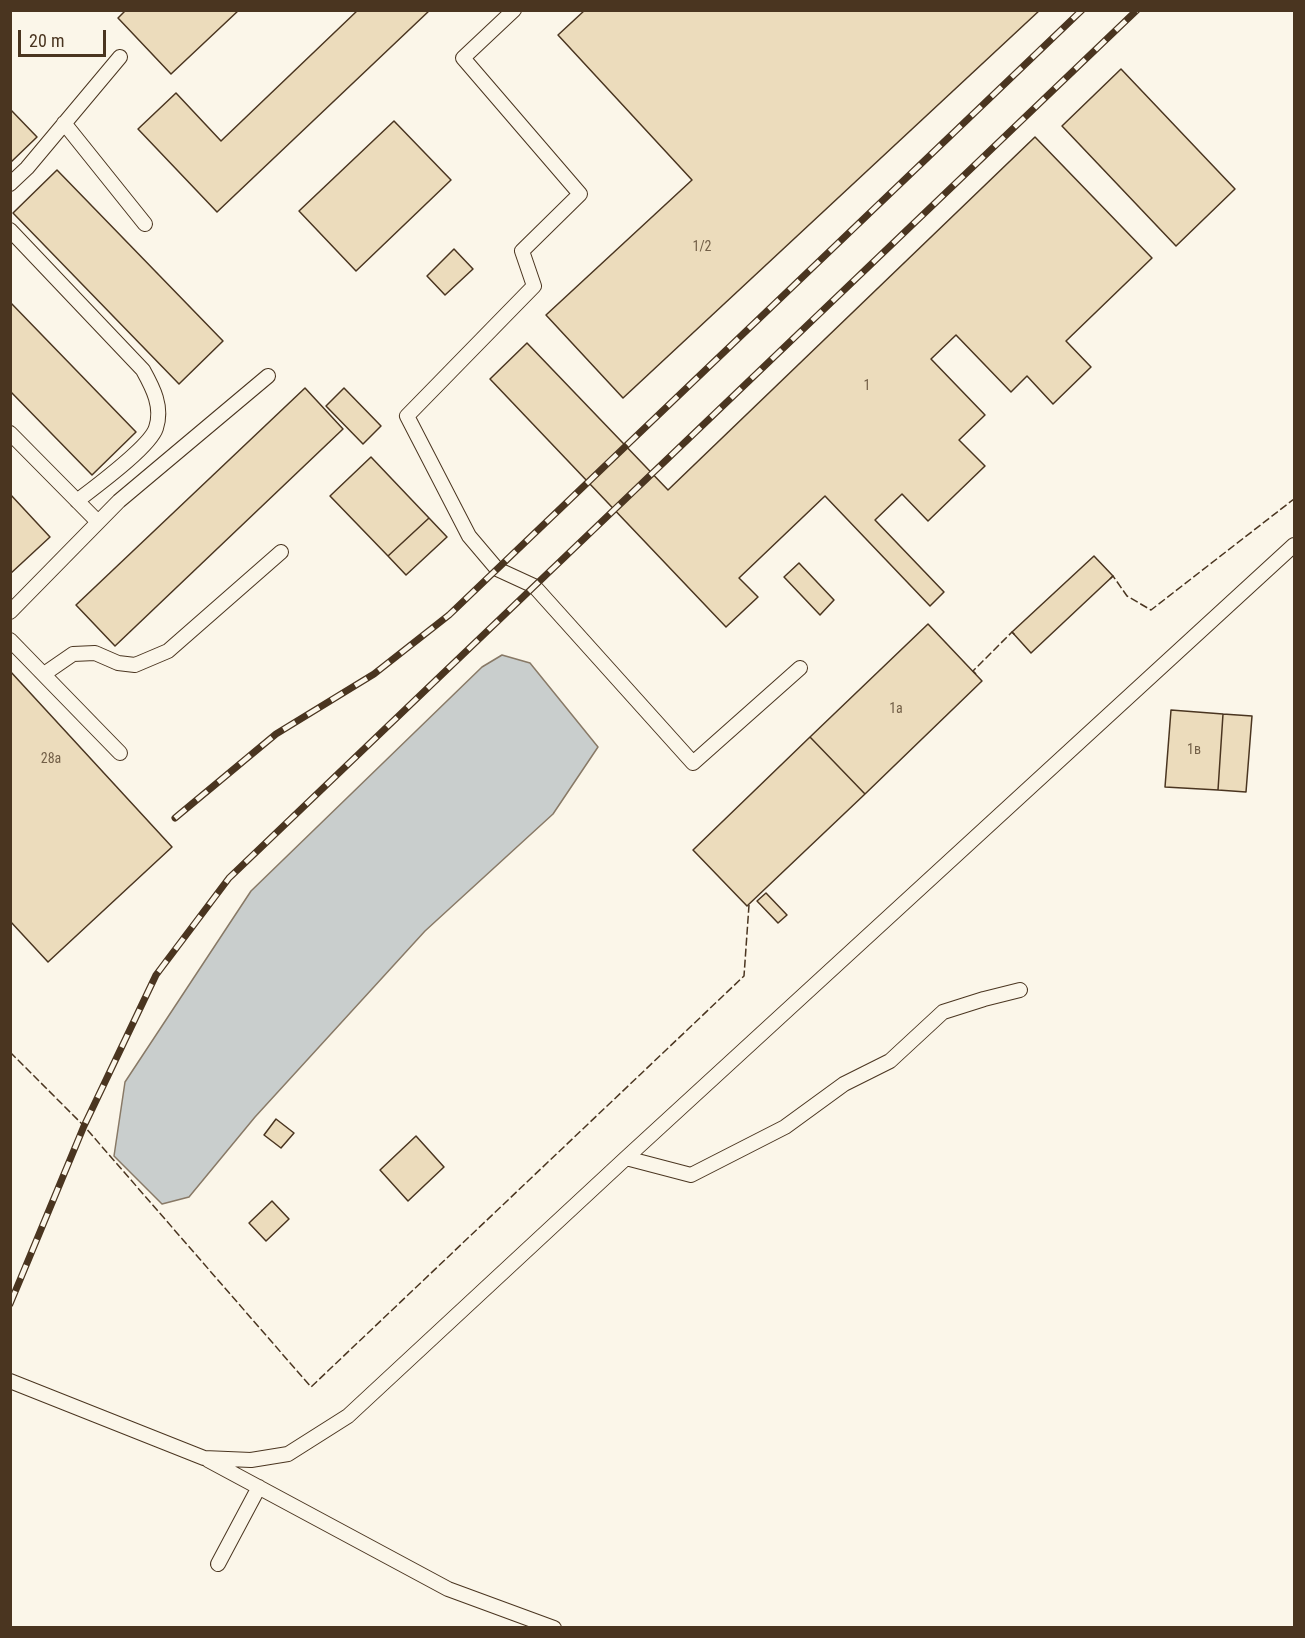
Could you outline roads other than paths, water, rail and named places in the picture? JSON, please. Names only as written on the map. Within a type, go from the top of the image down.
[{"type":"lane","points":[[514,10],[463,58],[580,194],[522,251],[534,286],[406,416],[469,536],[497,569],[534,586],[693,763],[800,668]]},
{"type":"lane","points":[[10,184],[120,57]]},
{"type":"lane","points":[[64,123],[145,224]]},
{"type":"lane","points":[[10,230],[143,370],[156,392],[156,429],[144,445],[77,501]]},
{"type":"lane","points":[[10,612],[119,501],[268,376]]},
{"type":"lane","points":[[12,437],[98,522]]},
{"type":"lane","points":[[204,1458],[251,1460],[288,1454],[348,1416],[1294,545]]},
{"type":"lane","points":[[44,674],[74,654],[95,653],[118,663],[135,664],[168,651],[281,552]]},
{"type":"lane","points":[[10,640],[120,753]]},
{"type":"lane","points":[[626,1158],[691,1175],[785,1127],[844,1084],[890,1061],[943,1012],[1020,990]]},
{"type":"lane","points":[[10,1381],[204,1458],[448,1588],[554,1628]]},
{"type":"lane","points":[[218,1564],[259,1487]]},
{"type":"railway","points":[[175,818],[276,734],[374,674],[449,615],[1082,10]]},
{"type":"railway","points":[[10,1304],[84,1126],[156,975],[229,878],[1137,10]]}]
